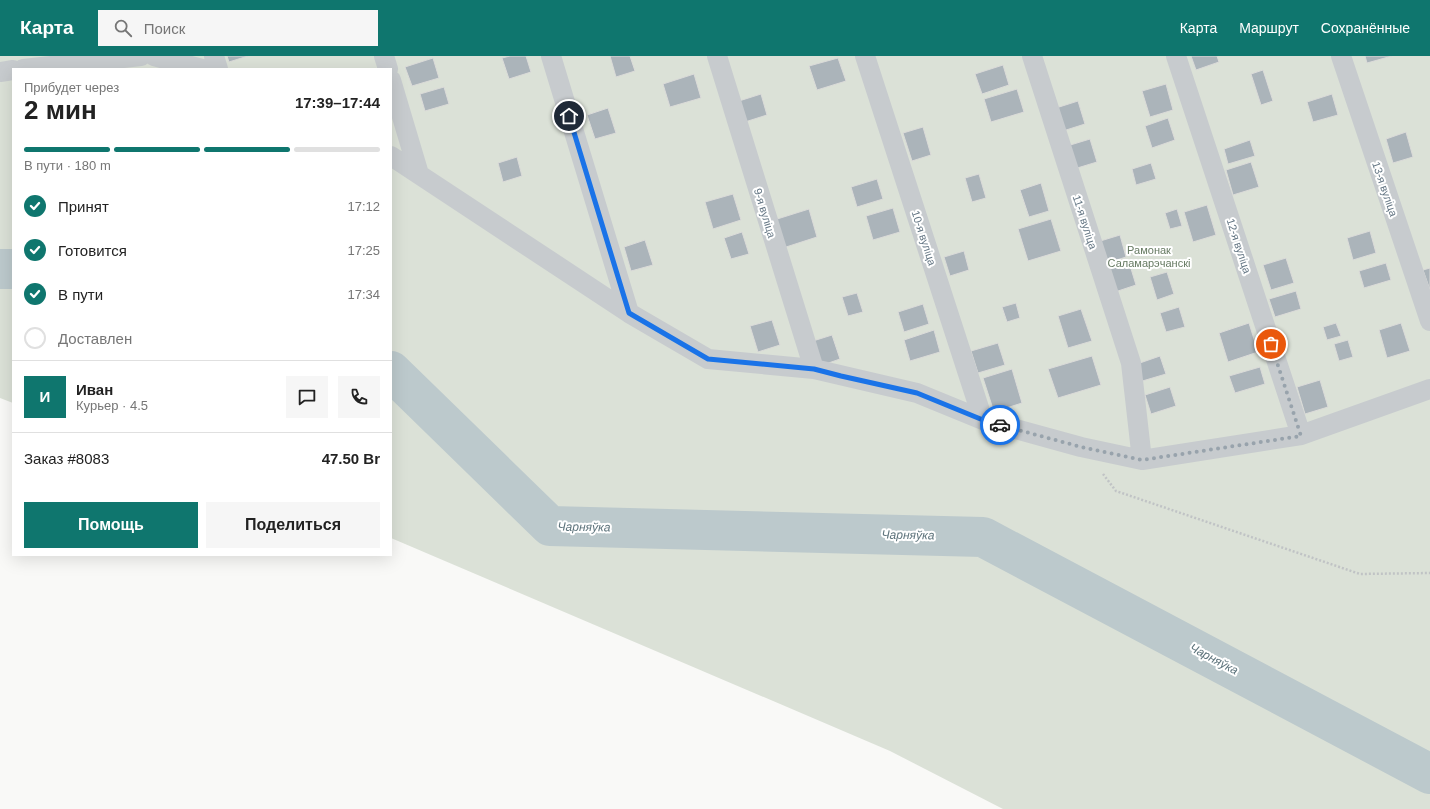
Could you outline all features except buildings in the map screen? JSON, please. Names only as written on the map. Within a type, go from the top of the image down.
[{"type":"street","points":[[26,68],[44,61],[141,56]]},
{"type":"street","points":[[154,56],[198,68]]},
{"type":"street","points":[[214,56],[218,68]]},
{"type":"street","points":[[384,56],[388,68]]},
{"type":"street","points":[[551,56],[629,313]]},
{"type":"street","name":"9-я вуліца","points":[[717,56],[814,369]]},
{"type":"street","name":"10-я вуліца","points":[[865,56],[983,420]]},
{"type":"street","name":"11-я вуліца","points":[[1032,56],[1131,363],[1142,460]]},
{"type":"street","name":"12-я вуліца","points":[[1176,56],[1301,436]]},
{"type":"street","name":"13-я вуліца","points":[[1341,56],[1430,322]]},
{"type":"street","points":[[0,72],[12,70]]},
{"type":"street","points":[[392,83],[419,174]]},
{"type":"street","points":[[392,157],[629,313],[708,359],[814,369],[917,393],[983,420],[1081,447],[1142,460],[1301,436],[1430,389]]},
{"type":"path","points":[[1081,447],[1116,491],[1360,574],[1430,573]]},
{"type":"green space","name":"Рамонак Саламарэчанскі","points":[[0,56],[1430,56],[1430,809],[1003,809],[890,751],[392,538],[392,68],[12,68],[12,403],[0,398]]},
{"type":"waterway","name":"Чарняўка","points":[[0,269],[12,269]]},
{"type":"waterway","name":"Чарняўка","points":[[392,372],[550,526],[983,537],[1430,774]]},
{"type":"way so far","points":[[1000,425],[1081,447],[1142,460],[1301,436],[1271,344]]},
{"type":"route","points":[[569,116],[629,313],[708,359],[814,369],[917,393],[983,420],[1000,425]]}]
